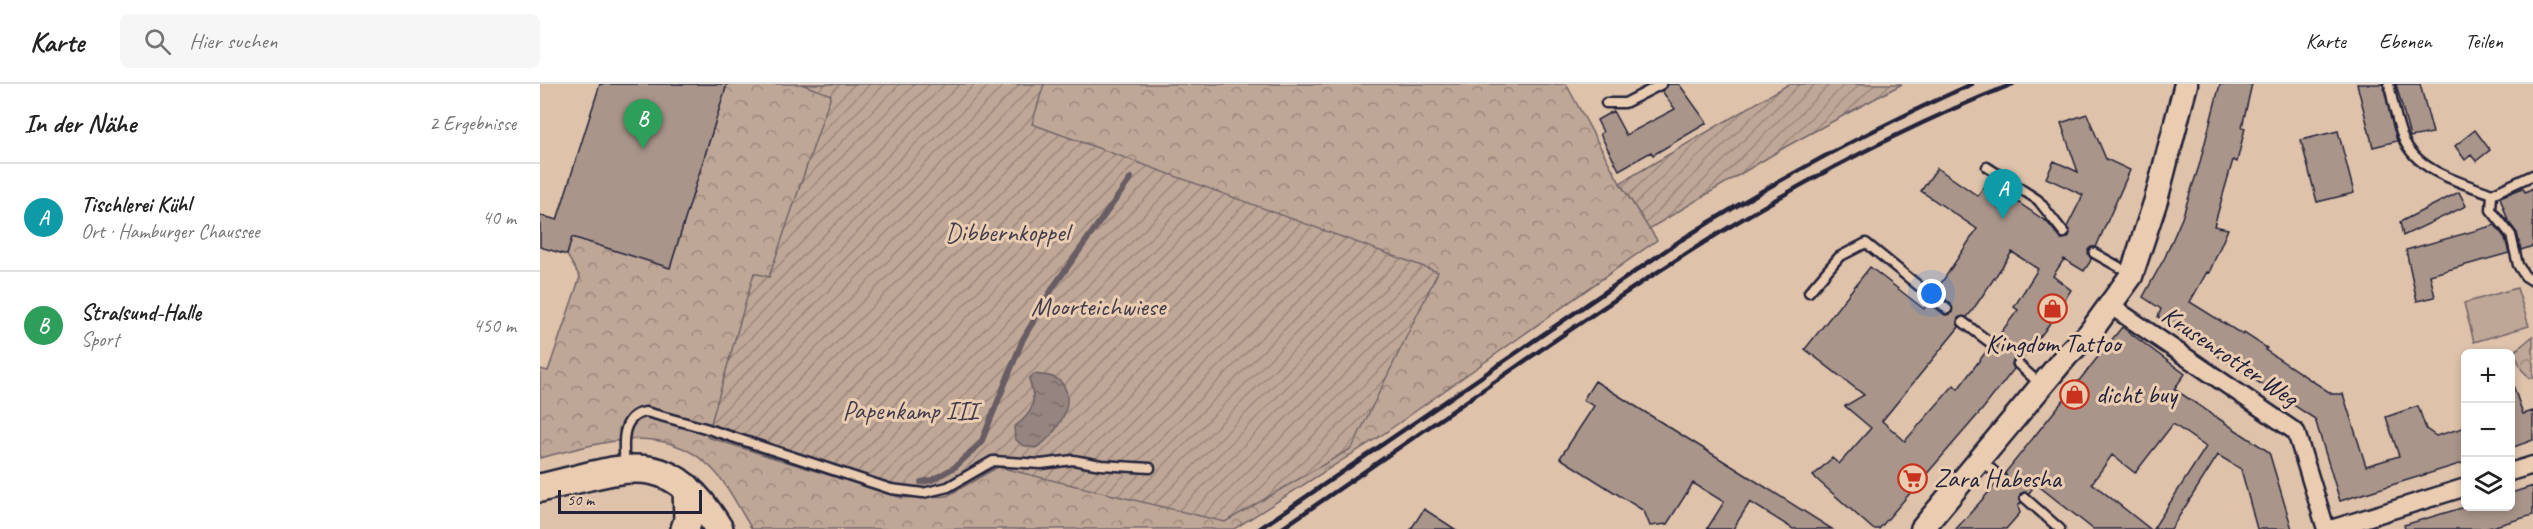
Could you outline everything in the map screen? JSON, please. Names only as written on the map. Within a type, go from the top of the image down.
[{"type":"highway","points":[[540,488],[625,469],[639,468],[664,472],[687,488],[719,529]]},
{"type":"highway","points":[[686,529],[687,488]]},
{"type":"main road","points":[[2067,355],[2075,329],[2128,261],[2156,200],[2186,84]]},
{"type":"main road","points":[[1922,529],[2067,355],[2089,334],[2111,306],[2131,276],[2128,261]]},
{"type":"street","name":"Krusenrotter Weg","points":[[2111,306],[2296,432],[2326,529]]},
{"type":"street","points":[[2515,471],[2533,465]]},
{"type":"street","points":[[2331,529],[2461,489]]},
{"type":"lane","points":[[1606,103],[1625,103],[1662,84]]},
{"type":"lane","points":[[2389,84],[2403,139],[2415,156],[2434,171],[2492,194],[2533,175]]},
{"type":"lane","points":[[1987,167],[2038,200],[2064,233]]},
{"type":"lane","points":[[2492,194],[2491,210],[2511,235],[2518,265],[2525,276],[2533,281]]},
{"type":"lane","points":[[1809,292],[1839,257],[1866,243],[1947,309]]},
{"type":"lane","points":[[2094,253],[2128,261]]},
{"type":"lane","points":[[1963,322],[1992,344]]},
{"type":"lane","points":[[2018,364],[2043,386]]},
{"type":"lane","points":[[625,469],[623,450],[627,424],[638,413],[646,412],[705,428],[891,489],[923,493],[948,487],[993,461],[1041,464],[1073,460],[1101,465],[1150,468]]},
{"type":"lane","points":[[1980,460],[2001,478]]},
{"type":"lane","points":[[2025,498],[2060,529]]},
{"type":"green space","name":"Moorteichwiese","points":[[727,84],[1566,84],[1620,183],[1657,240],[1382,435],[1234,529],[752,529],[717,474],[698,457],[677,446],[656,440],[633,439],[587,446],[540,458],[540,369],[548,371],[580,277],[567,255],[572,237],[670,267]]},
{"type":"green space","name":"Dibbernkoppel","points":[[801,84],[1044,84],[1032,124],[1438,272],[1352,448],[1225,522],[998,467],[947,496],[902,498],[707,437],[754,273],[769,277],[831,95]]},
{"type":"green space","points":[[1789,84],[1902,84],[1787,146],[1649,229],[1620,183]]},
{"type":"green space","points":[[2517,288],[2529,326],[2474,342],[2464,303]]},
{"type":"green space","points":[[2533,336],[2533,378],[2522,370],[2515,351]]},
{"type":"water","points":[[1034,374],[1055,378],[1061,382],[1066,390],[1067,399],[1062,419],[1050,437],[1035,448],[1022,445],[1015,439],[1014,427],[1030,412],[1033,394],[1029,379]]},
{"type":"building","points":[[600,84],[727,84],[670,268],[572,237],[567,255],[540,247],[540,215],[557,220]]},
{"type":"building","points":[[1668,84],[1679,84],[1707,123],[1653,155],[1651,152],[1619,170],[1600,134],[1603,132],[1597,120],[1613,111],[1626,135],[1675,109],[1662,91]]},
{"type":"building","points":[[2220,84],[2252,84],[2237,162],[2233,160],[2214,226],[2228,229],[2209,273],[2207,272],[2190,302],[2243,335],[2244,333],[2267,348],[2265,350],[2332,394],[2343,394],[2366,466],[2399,456],[2386,417],[2418,406],[2426,429],[2436,436],[2461,428],[2461,464],[2340,501],[2315,419],[2158,317],[2161,309],[2143,297],[2165,257],[2182,218],[2199,166]]},
{"type":"building","points":[[2357,84],[2383,84],[2397,141],[2373,147]]},
{"type":"building","points":[[2396,84],[2420,84],[2433,133],[2410,137]]},
{"type":"building","points":[[2087,114],[2106,159],[2130,170],[2096,247],[2088,250],[2090,262],[2084,271],[2064,259],[2053,276],[2071,290],[2046,329],[2022,359],[2013,360],[2014,369],[1982,410],[1879,529],[1873,529],[1813,476],[1832,458],[1839,464],[1871,428],[1845,406],[1864,395],[1805,349],[1870,267],[1924,309],[1928,302],[1945,315],[1952,313],[1951,304],[1936,291],[1977,229],[1921,191],[1937,168],[1978,196],[1988,182],[2047,222],[2061,239],[2068,238],[2070,233],[2067,227],[2083,195],[2046,178],[2054,161],[2078,172],[2061,123]],"holes":[[[2012,252],[2038,269],[2014,307],[2018,310],[1996,339],[1997,347],[1994,350],[1988,349],[1958,389],[1954,385],[1905,441],[1882,421],[1959,327],[1958,318],[1967,317],[1972,311]]]},
{"type":"building","points":[[2475,130],[2490,150],[2476,161],[2471,155],[2465,160],[2455,146]]},
{"type":"building","points":[[2338,131],[2354,193],[2317,202],[2301,140]]},
{"type":"building","points":[[2523,188],[2525,192],[2533,188],[2533,246],[2521,250],[2517,233],[2508,221],[2500,197]]},
{"type":"building","points":[[2459,192],[2466,206],[2403,236],[2400,222]]},
{"type":"building","points":[[2495,225],[2505,238],[2509,253],[2430,275],[2435,297],[2417,301],[2406,250]]},
{"type":"building","points":[[2122,327],[2185,374],[2174,389],[2269,452],[2292,529],[2257,529],[2241,469],[2218,455],[2171,529],[2153,529],[2206,447],[2173,424],[2135,473],[2112,455],[2092,483],[2150,529],[2093,529],[2036,484],[2029,493],[2020,494],[2021,503],[2018,506],[2020,513],[2006,529],[1956,529],[1997,483],[2006,482],[2005,473]]},
{"type":"building","points":[[1595,381],[1832,529],[1793,529],[1750,502],[1733,529],[1707,529],[1724,502],[1693,483],[1667,524],[1650,526],[1644,511],[1560,458],[1594,406],[1583,400]]},
{"type":"building","points":[[2515,391],[2523,414],[2533,411],[2533,440],[2515,447]]},
{"type":"building","points":[[2533,486],[2533,515],[2485,529],[2405,529],[2404,525],[2461,508],[2461,511],[2515,511],[2515,492]]},
{"type":"building","points":[[1424,509],[1455,529],[1411,529]]},
{"type":"waterway","points":[[921,482],[932,480],[955,467],[981,443],[1023,339],[1054,286],[1131,178]]},
{"type":"railway","points":[[1259,529],[1681,240],[1824,157],[1972,84]]},
{"type":"railway","points":[[1281,529],[1576,326],[1695,248],[1756,211],[1881,143],[2013,84]]},
{"type":"place","name":"Stralsund-Halle","points":[[643,149]]},
{"type":"place","name":"Tischlerei Kühl","points":[[2003,219]]},
{"type":"place","name":"Kingdom Tattoo","points":[[2053,309]]},
{"type":"place","name":"dicht buy","points":[[2075,394]]},
{"type":"place","name":"Zara Habesha","points":[[1913,478]]},
{"type":"park label","name":"Papenkamp III","points":[[910,410]]}]
